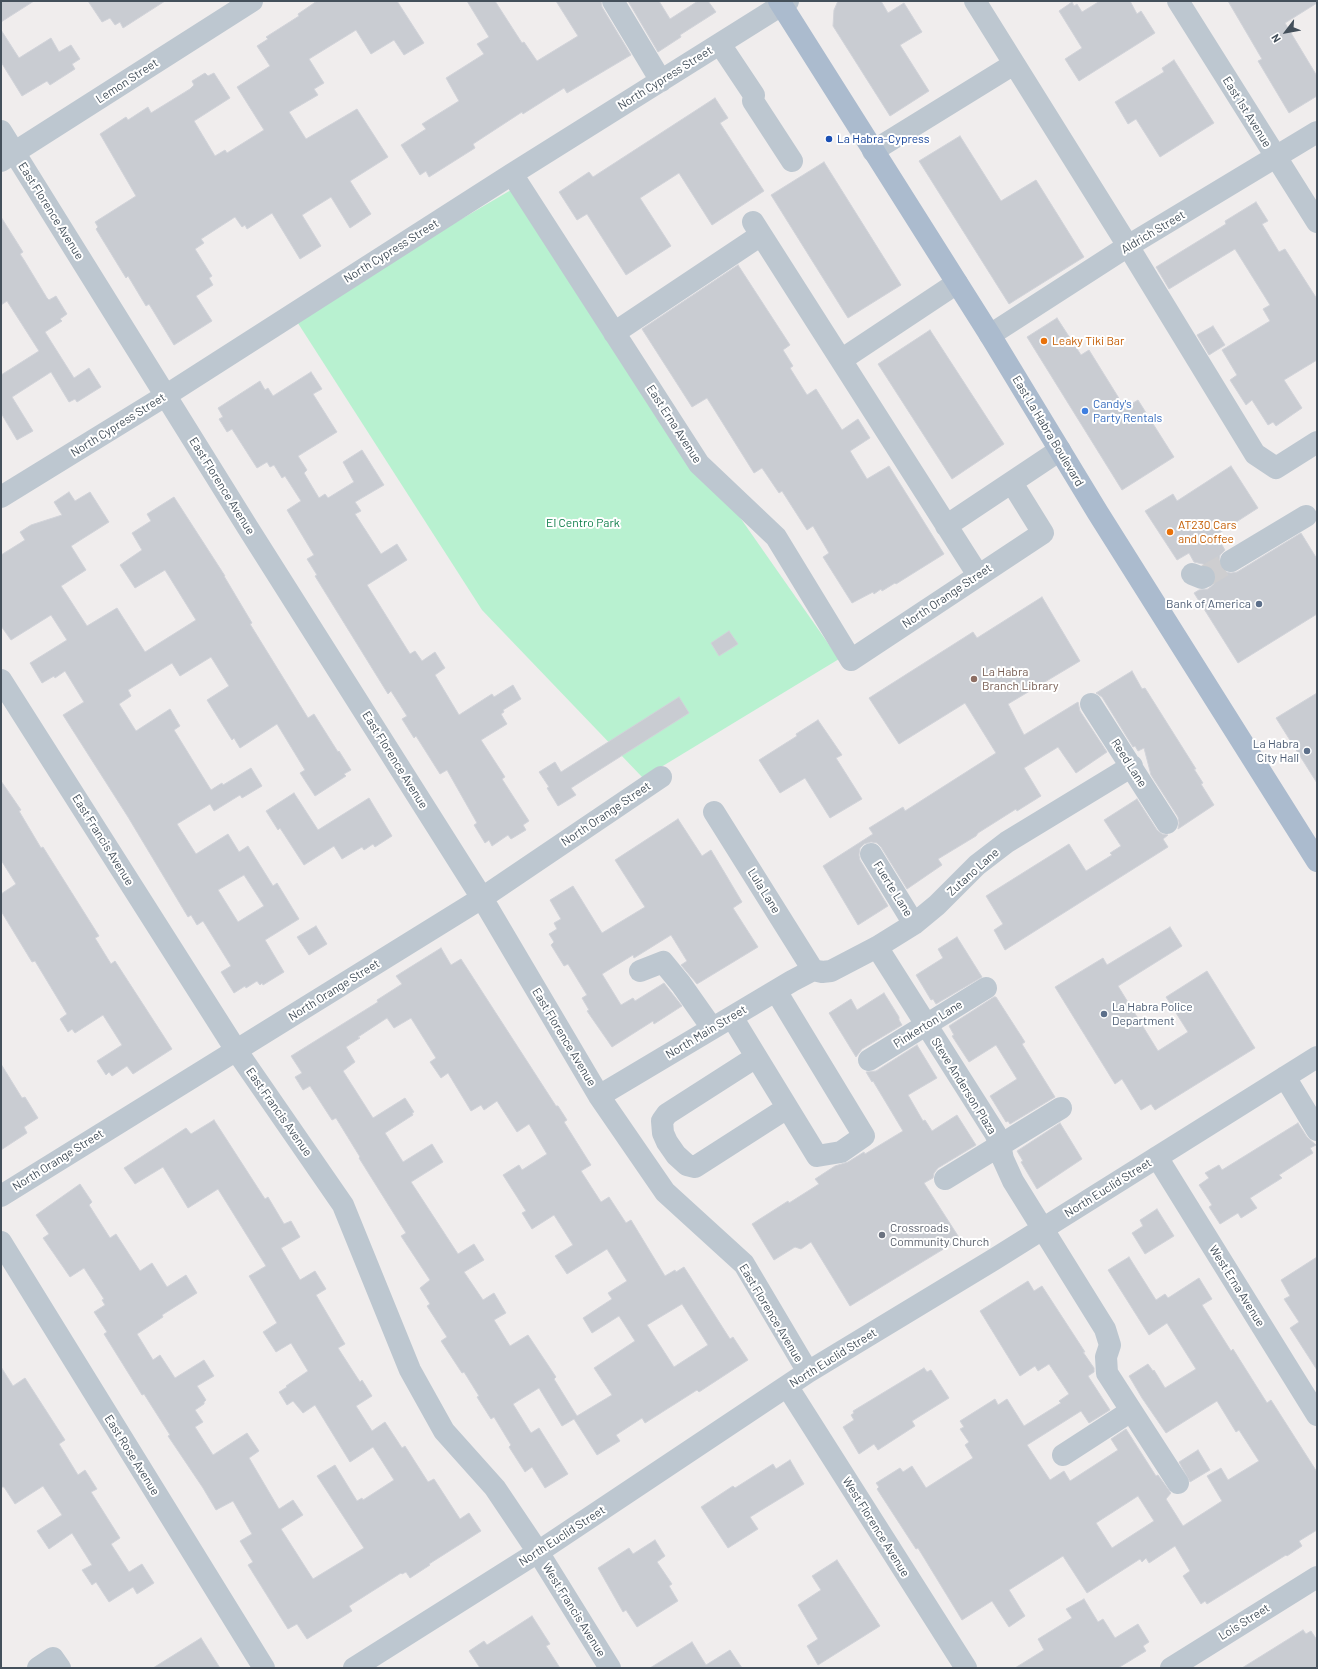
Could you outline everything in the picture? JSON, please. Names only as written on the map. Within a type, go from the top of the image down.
[{"type":"main road","name":"East La Habra Boulevard","points":[[783,2],[873,151],[990,335],[1060,450],[1317,861]]},
{"type":"street","name":"Lemon Street","points":[[8,157],[252,1]]},
{"type":"street","points":[[613,1],[661,81]]},
{"type":"street","points":[[975,1],[1128,246],[1255,454],[1276,468],[1317,442]]},
{"type":"street","name":"East 1st Avenue","points":[[1178,1],[1317,222]]},
{"type":"street","name":"North Cypress Street","points":[[1,496],[165,396],[512,174],[716,47],[783,2]]},
{"type":"street","points":[[716,47],[754,95],[753,101],[792,161]]},
{"type":"street","points":[[873,151],[1014,64]]},
{"type":"street","name":"East Florence Avenue","points":[[1,131],[8,157],[165,396],[482,898],[599,1096],[665,1192],[744,1264],[808,1372]]},
{"type":"street","name":"Aldrich Street","points":[[990,335],[1128,246],[1317,132]]},
{"type":"street","name":"East Erna Avenue","points":[[512,174],[699,464],[776,538],[851,660]]},
{"type":"street","points":[[614,332],[757,228],[978,575]]},
{"type":"street","points":[[841,360],[957,283]]},
{"type":"street","points":[[946,526],[1060,450]]},
{"type":"street","name":"North Orange Street","points":[[851,660],[1043,533],[1012,483]]},
{"type":"street","points":[[1231,561],[1306,516]]},
{"type":"street","name":"East Francis Avenue","points":[[1,680],[236,1050],[343,1205],[410,1370],[444,1430],[495,1488],[538,1552]]},
{"type":"street","name":"Reed Lane","points":[[1091,704],[1167,823]]},
{"type":"street","name":"Zutano Lane","points":[[814,970],[822,972],[831,971],[877,947],[914,924],[937,905],[977,865],[1008,842],[1132,766]]},
{"type":"street","name":"North Orange Street","points":[[1,1196],[482,898],[661,777]]},
{"type":"street","name":"Lula Lane","points":[[714,812],[814,970]]},
{"type":"street","name":"Fuerte Lane","points":[[871,854],[914,924]]},
{"type":"street","name":"Steve Anderson Plaza","points":[[877,947],[995,1133],[1000,1144],[1003,1159],[1013,1181],[1044,1228],[1105,1329],[1110,1345],[1106,1357],[1107,1373],[1178,1483]]},
{"type":"street","points":[[640,971],[663,962],[681,984],[712,1028]]},
{"type":"street","name":"North Main Street","points":[[599,1096],[712,1028],[814,970]]},
{"type":"street","name":"Pinkerton Lane","points":[[869,1060],[986,988]]},
{"type":"street","points":[[732,1017],[817,1156],[841,1152],[864,1136],[776,991]]},
{"type":"street","points":[[756,1057],[667,1114],[662,1121],[664,1134],[668,1142],[676,1155],[687,1165],[695,1168],[787,1108]]},
{"type":"street","name":"North Euclid Street","points":[[354,1668],[538,1552],[808,1372],[1044,1228],[1317,1057]]},
{"type":"street","points":[[1285,1077],[1317,1130]]},
{"type":"street","points":[[945,1179],[1061,1108]]},
{"type":"street","name":"West Erna Avenue","points":[[1157,1157],[1317,1415]]},
{"type":"street","name":"East Rose Avenue","points":[[1,1242],[264,1668]]},
{"type":"street","name":"West Florence Avenue","points":[[787,1386],[966,1668]]},
{"type":"street","points":[[1063,1455],[1131,1411]]},
{"type":"street","name":"West Francis Avenue","points":[[538,1552],[610,1668]]},
{"type":"street","name":"Lois Street","points":[[1171,1668],[1317,1577]]},
{"type":"street","points":[[38,1668],[53,1658],[60,1668]]},
{"type":"green space","name":"El Centro Park","points":[[511,190],[839,659],[643,778],[482,610],[294,317]]},
{"type":"building","points":[[1,1],[34,1],[1,22]]},
{"type":"building","points":[[88,1],[165,1],[123,28],[120,22],[115,25],[110,18],[102,22]]},
{"type":"building","points":[[317,1],[397,1],[424,43],[404,55],[394,40],[371,54],[356,30],[309,59],[324,83],[314,89],[318,95],[289,112],[306,139],[357,109],[388,157],[350,181],[371,214],[350,228],[331,197],[302,215],[321,246],[300,259],[272,213],[247,229],[245,225],[242,227],[235,217],[201,239],[204,243],[195,249],[212,276],[209,278],[213,285],[196,296],[212,321],[174,345],[149,304],[146,306],[128,276],[126,278],[96,229],[98,227],[95,222],[136,196],[100,134],[126,117],[128,120],[148,107],[151,113],[190,89],[194,85],[192,81],[205,73],[208,76],[214,73],[230,98],[194,121],[215,156],[225,150],[227,153],[264,130],[237,87],[270,66],[257,46],[268,39],[266,37],[299,16],[298,14]]},
{"type":"building","points":[[467,1],[495,1],[522,43],[524,42],[537,61],[578,36],[556,1],[601,1],[602,7],[631,55],[567,93],[564,88],[523,114],[522,112],[473,144],[475,148],[429,177],[426,171],[420,175],[401,145],[426,129],[422,124],[459,101],[446,78],[484,54],[477,44],[489,37]]},
{"type":"building","points":[[628,1],[659,1],[670,19],[698,1],[708,1],[716,12],[680,35],[681,37],[658,52]]},
{"type":"building","points":[[838,1],[881,1],[888,13],[904,3],[922,32],[900,45],[929,91],[890,116],[833,26],[834,10]]},
{"type":"building","points":[[1100,1],[1130,1],[1137,14],[1141,11],[1155,33],[1079,81],[1065,59],[1082,48],[1059,11],[1072,2],[1074,6],[1077,4],[1082,12]]},
{"type":"building","points":[[1228,1],[1317,1],[1317,3],[1285,23],[1317,76],[1317,96],[1289,113],[1258,61],[1262,59]]},
{"type":"building","points":[[1,30],[19,58],[51,38],[59,52],[71,45],[80,59],[72,64],[75,69],[50,85],[47,81],[22,96],[1,62]]},
{"type":"building","points":[[1174,60],[1214,123],[1160,157],[1136,119],[1128,124],[1115,102],[1164,72],[1162,68]]},
{"type":"building","points":[[715,98],[728,118],[720,123],[764,191],[712,225],[679,173],[640,198],[671,246],[626,275],[587,214],[577,220],[559,192],[589,172],[593,177]]},
{"type":"building","points":[[960,136],[1001,201],[1036,180],[1084,257],[1009,304],[919,161]]},
{"type":"building","points":[[824,162],[901,285],[848,318],[771,195]]},
{"type":"building","points":[[1256,202],[1268,221],[1262,224],[1279,252],[1285,249],[1317,299],[1317,360],[1284,380],[1302,408],[1276,426],[1273,422],[1268,425],[1252,400],[1246,405],[1230,380],[1237,375],[1222,350],[1270,321],[1263,309],[1270,305],[1235,249],[1169,289],[1156,267],[1226,224],[1225,221]]},
{"type":"building","points":[[1,217],[23,252],[20,254],[47,298],[49,300],[56,296],[67,314],[60,319],[62,321],[45,332],[74,378],[89,368],[101,387],[77,402],[75,399],[69,402],[51,372],[12,397],[33,431],[17,440],[1,413],[1,375],[39,351],[7,301],[1,305]]},
{"type":"building","points":[[738,265],[790,345],[783,350],[793,366],[790,368],[807,395],[816,389],[842,430],[858,419],[870,438],[850,451],[867,479],[889,466],[944,554],[896,584],[895,583],[882,591],[881,589],[874,594],[873,592],[852,603],[823,557],[829,553],[813,526],[807,530],[782,491],[779,493],[762,468],[754,473],[707,398],[692,407],[642,329]]},
{"type":"building","points":[[1057,318],[1081,355],[1089,350],[1125,408],[1138,400],[1174,457],[1122,490],[1027,337]]},
{"type":"building","points":[[1213,326],[1225,345],[1209,355],[1197,335]]},
{"type":"building","points":[[930,330],[1004,444],[952,479],[878,364]]},
{"type":"building","points":[[311,372],[322,389],[313,394],[337,432],[298,456],[307,470],[304,473],[319,498],[325,494],[328,498],[354,482],[343,462],[362,450],[384,485],[355,502],[361,511],[355,514],[381,554],[397,544],[407,560],[367,585],[410,654],[415,651],[422,661],[435,652],[445,668],[435,675],[459,715],[492,694],[494,697],[513,685],[521,699],[503,710],[504,712],[501,714],[507,724],[481,740],[505,777],[502,779],[529,821],[523,825],[526,830],[511,839],[508,835],[492,846],[489,840],[485,843],[474,825],[477,823],[447,770],[440,774],[416,736],[414,738],[402,719],[407,716],[391,691],[388,694],[315,576],[317,575],[307,559],[314,555],[287,510],[301,501],[285,476],[282,478],[274,465],[270,467],[267,462],[257,468],[232,429],[227,432],[219,419],[223,417],[218,408],[260,381],[265,390],[268,388],[273,396]]},
{"type":"building","name":"Bank of America","points":[[1231,466],[1258,508],[1216,535],[1225,550],[1220,555],[1219,561],[1221,568],[1225,572],[1237,572],[1301,533],[1317,559],[1317,614],[1238,663],[1194,593],[1199,590],[1208,589],[1214,584],[1216,577],[1215,571],[1211,566],[1194,562],[1189,553],[1177,560],[1145,511],[1173,494],[1177,501]]},
{"type":"building","points":[[69,492],[75,501],[90,492],[109,522],[71,546],[86,570],[61,586],[87,626],[117,608],[145,652],[196,620],[165,570],[135,588],[120,565],[142,550],[132,533],[151,521],[147,514],[174,497],[225,576],[252,623],[250,624],[308,718],[314,714],[351,770],[344,774],[346,776],[315,796],[300,773],[305,770],[277,724],[240,748],[234,738],[232,740],[207,700],[229,686],[211,657],[180,676],[172,663],[128,690],[131,696],[119,704],[136,731],[170,709],[180,726],[174,730],[211,790],[222,783],[223,785],[251,768],[262,786],[242,798],[240,795],[214,811],[210,804],[177,824],[196,854],[228,834],[239,852],[248,846],[273,886],[277,883],[299,919],[265,940],[284,972],[263,985],[262,983],[260,985],[257,981],[234,993],[221,972],[231,966],[203,921],[197,925],[191,915],[188,917],[128,817],[63,715],[84,702],[65,671],[55,678],[54,676],[42,683],[30,663],[67,640],[51,615],[11,640],[1,626],[1,555],[25,540],[20,532],[31,525],[62,515],[54,502]],"holes":[[[244,875],[264,906],[238,922],[218,890]]]},
{"type":"building","points":[[1042,597],[1080,661],[1008,704],[1024,735],[1078,702],[1080,711],[1107,752],[1076,773],[1058,747],[1024,768],[1041,796],[1017,811],[1016,809],[938,859],[942,865],[907,889],[881,847],[877,843],[871,842],[864,844],[860,848],[860,860],[888,906],[858,925],[823,866],[873,834],[869,828],[903,807],[905,811],[996,753],[965,703],[899,744],[869,698],[973,632],[977,638]]},
{"type":"building","points":[[729,631],[738,644],[719,656],[711,643]]},
{"type":"building","points":[[1132,671],[1142,689],[1145,688],[1196,769],[1194,769],[1203,783],[1201,784],[1214,805],[1178,829],[1178,817],[1151,775],[1144,748],[1138,751],[1135,746],[1133,747],[1102,697],[1096,693]]},
{"type":"building","name":"La Habra City Hall","points":[[1317,693],[1317,783],[1276,718]]},
{"type":"building","points":[[679,697],[689,713],[571,788],[576,795],[558,806],[547,788],[549,787],[539,772],[555,762],[561,772]]},
{"type":"building","points":[[818,720],[842,755],[836,758],[862,799],[830,818],[805,778],[780,793],[759,760],[797,736],[796,734]]},
{"type":"building","points":[[1,781],[21,810],[19,811],[41,848],[43,847],[99,936],[95,938],[111,964],[115,961],[172,1049],[133,1074],[127,1066],[112,1076],[109,1072],[106,1075],[97,1061],[122,1045],[103,1015],[75,1033],[72,1029],[68,1032],[60,1019],[67,1014],[35,961],[32,962],[1,911],[1,894],[16,884],[1,860]]},
{"type":"building","points":[[294,793],[318,830],[369,798],[392,836],[375,847],[373,844],[364,850],[362,847],[342,859],[334,846],[304,865],[280,828],[278,830],[266,811]]},
{"type":"building","points":[[1137,799],[1157,830],[1162,834],[1168,835],[1163,839],[1168,847],[1005,950],[994,930],[1003,924],[986,896],[1069,844],[1086,871],[1112,855],[1110,853],[1121,846],[1104,820]]},
{"type":"building","points":[[678,819],[702,856],[711,850],[742,902],[733,908],[758,947],[697,984],[681,965],[687,961],[671,935],[634,958],[633,955],[602,974],[621,1005],[633,998],[635,1001],[664,983],[682,1006],[654,1024],[653,1021],[612,1047],[587,1011],[589,1010],[582,998],[587,995],[568,964],[564,966],[551,945],[554,942],[549,934],[557,929],[554,923],[561,919],[550,900],[573,886],[602,933],[645,907],[615,860]]},
{"type":"building","points":[[316,926],[327,944],[309,955],[297,937]]},
{"type":"building","name":"La Habra Police Department","points":[[1170,927],[1182,946],[1118,986],[1158,1051],[1188,1032],[1166,997],[1207,971],[1255,1048],[1155,1110],[1151,1104],[1141,1110],[1122,1079],[1115,1084],[1055,987],[1103,958],[1107,965]]},
{"type":"building","points":[[957,937],[982,977],[936,1004],[933,999],[931,1000],[916,975],[943,958],[938,949]]},
{"type":"building","points":[[441,948],[451,965],[461,959],[556,1106],[558,1106],[567,1120],[564,1122],[591,1165],[581,1171],[601,1202],[609,1197],[626,1223],[631,1220],[665,1276],[684,1267],[730,1339],[733,1337],[748,1360],[699,1392],[697,1390],[645,1423],[642,1418],[616,1435],[620,1441],[597,1455],[574,1419],[562,1426],[539,1388],[513,1404],[531,1433],[539,1428],[568,1474],[545,1488],[532,1467],[525,1472],[509,1447],[511,1445],[494,1417],[491,1419],[464,1372],[462,1373],[441,1341],[447,1337],[427,1306],[430,1304],[420,1288],[430,1280],[401,1236],[406,1233],[359,1158],[360,1157],[336,1118],[332,1120],[310,1086],[303,1090],[295,1077],[302,1073],[291,1056],[378,1002],[377,1000],[402,984],[396,976]],"holes":[[[387,1018],[394,1028],[411,1018],[436,1058],[430,1062],[441,1078],[448,1073],[471,1111],[481,1105],[484,1110],[497,1101],[517,1132],[529,1124],[547,1154],[522,1170],[519,1165],[503,1175],[526,1211],[522,1213],[532,1229],[554,1215],[573,1245],[555,1256],[567,1274],[607,1249],[627,1281],[608,1293],[612,1299],[583,1318],[592,1333],[619,1316],[635,1341],[594,1368],[612,1395],[577,1416],[554,1379],[556,1377],[528,1335],[510,1346],[494,1320],[506,1313],[494,1293],[483,1300],[464,1272],[484,1260],[474,1244],[458,1254],[411,1182],[443,1162],[432,1144],[403,1162],[385,1133],[413,1115],[412,1113],[414,1112],[405,1098],[373,1118],[343,1071],[355,1062],[346,1047],[360,1038],[358,1037]],[[682,1304],[708,1345],[674,1367],[647,1325]]]},
{"type":"building","points":[[884,993],[899,1017],[902,1025],[862,1049],[856,1057],[829,1013],[851,999],[857,1010]]},
{"type":"building","points":[[996,997],[1025,1042],[1022,1044],[1055,1097],[1010,1124],[1008,1121],[1006,1122],[990,1096],[1017,1079],[996,1045],[969,1062],[952,1036],[954,1035],[949,1026]]},
{"type":"building","points":[[917,1045],[937,1078],[908,1095],[923,1121],[925,1120],[932,1131],[957,1115],[976,1145],[938,1168],[934,1173],[933,1178],[924,1183],[960,1239],[850,1306],[811,1242],[801,1249],[795,1247],[774,1260],[752,1224],[788,1201],[789,1203],[819,1184],[815,1179],[835,1166],[848,1162],[864,1152],[865,1154],[903,1131],[866,1072],[876,1071]]},
{"type":"building","points":[[1,1064],[22,1098],[25,1097],[38,1118],[24,1127],[27,1133],[1,1150]]},
{"type":"building","points":[[214,1120],[265,1199],[268,1197],[284,1224],[291,1221],[300,1237],[281,1248],[300,1280],[315,1271],[326,1289],[316,1295],[345,1344],[338,1348],[360,1382],[362,1380],[372,1396],[356,1406],[372,1431],[385,1422],[402,1448],[405,1446],[428,1482],[434,1479],[460,1519],[469,1513],[481,1531],[410,1578],[406,1572],[401,1573],[349,1606],[352,1611],[307,1639],[297,1624],[288,1629],[248,1565],[253,1562],[240,1541],[252,1534],[233,1501],[216,1510],[168,1436],[170,1435],[144,1394],[142,1395],[104,1334],[107,1332],[94,1312],[105,1305],[102,1300],[104,1299],[84,1268],[70,1277],[43,1238],[49,1234],[36,1215],[80,1184],[92,1202],[89,1205],[110,1238],[116,1234],[140,1271],[152,1263],[167,1287],[186,1275],[197,1293],[162,1315],[163,1317],[137,1334],[153,1360],[160,1355],[175,1378],[204,1360],[214,1376],[197,1386],[206,1400],[204,1404],[195,1410],[203,1422],[195,1427],[213,1455],[247,1433],[259,1451],[249,1458],[279,1509],[293,1500],[303,1515],[281,1529],[313,1579],[364,1548],[317,1476],[335,1465],[357,1501],[362,1498],[363,1500],[394,1480],[373,1447],[350,1462],[315,1405],[303,1413],[293,1401],[287,1405],[279,1392],[308,1371],[291,1343],[276,1352],[263,1332],[277,1323],[249,1276],[266,1266],[218,1189],[188,1208],[163,1167],[135,1184],[124,1168],[186,1128],[191,1134]]},
{"type":"building","points":[[1060,1123],[1082,1159],[1037,1189],[1021,1162],[1023,1161],[1017,1151]]},
{"type":"building","points":[[1298,1123],[1307,1137],[1316,1145],[1310,1148],[1313,1153],[1279,1175],[1282,1178],[1250,1198],[1257,1208],[1241,1218],[1238,1213],[1220,1224],[1209,1207],[1212,1205],[1199,1185],[1209,1178],[1205,1173],[1219,1165],[1222,1170]]},
{"type":"building","points":[[1157,1209],[1174,1236],[1145,1254],[1132,1233],[1143,1226],[1140,1220]]},
{"type":"building","points":[[1129,1257],[1156,1300],[1165,1294],[1168,1298],[1199,1278],[1212,1299],[1202,1305],[1231,1351],[1233,1349],[1267,1403],[1271,1400],[1317,1472],[1317,1530],[1299,1541],[1302,1546],[1207,1604],[1205,1601],[1201,1604],[1183,1576],[1190,1571],[1175,1546],[1149,1563],[1146,1558],[1142,1562],[1140,1559],[1087,1593],[1063,1556],[1009,1590],[1025,1616],[1009,1627],[992,1601],[962,1620],[918,1548],[916,1549],[877,1489],[879,1487],[876,1483],[900,1468],[903,1472],[912,1466],[926,1488],[973,1458],[965,1445],[969,1442],[960,1429],[964,1427],[960,1421],[995,1399],[998,1405],[1007,1399],[1024,1426],[1061,1403],[1059,1401],[1069,1394],[1049,1364],[1038,1371],[1035,1366],[1020,1376],[980,1311],[1028,1281],[1034,1291],[1042,1286],[1085,1352],[1083,1352],[1094,1368],[1094,1372],[1088,1376],[1110,1410],[1089,1423],[1081,1411],[1027,1445],[1050,1480],[1064,1471],[1070,1481],[1118,1450],[1111,1439],[1126,1429],[1156,1476],[1158,1475],[1171,1493],[1166,1499],[1183,1526],[1222,1501],[1207,1476],[1221,1468],[1228,1480],[1259,1461],[1239,1430],[1236,1432],[1217,1401],[1166,1433],[1129,1376],[1148,1364],[1153,1371],[1154,1370],[1165,1388],[1196,1369],[1167,1323],[1149,1335],[1108,1270]],"holes":[[[1138,1496],[1154,1521],[1112,1548],[1096,1523]]]},
{"type":"building","points":[[1317,1257],[1317,1370],[1290,1328],[1299,1322],[1284,1299],[1290,1296],[1281,1280]]},
{"type":"building","points":[[1,1367],[13,1386],[25,1378],[65,1440],[59,1444],[78,1475],[85,1470],[97,1489],[91,1492],[120,1538],[111,1544],[129,1572],[142,1564],[154,1583],[137,1594],[133,1587],[109,1602],[96,1582],[92,1585],[82,1570],[92,1565],[72,1533],[49,1549],[37,1531],[62,1515],[43,1486],[15,1504],[4,1487],[1,1487]]},
{"type":"building","points":[[924,1368],[927,1372],[931,1370],[949,1398],[912,1421],[915,1426],[878,1450],[874,1444],[859,1454],[843,1427],[854,1420],[851,1415],[854,1413],[853,1411]]},
{"type":"building","points":[[1198,1450],[1210,1470],[1190,1482],[1179,1462]]},
{"type":"building","points":[[790,1460],[804,1484],[750,1517],[758,1529],[728,1548],[701,1507],[733,1486],[735,1488],[773,1464],[776,1469]]},
{"type":"building","points":[[655,1540],[665,1556],[657,1562],[672,1584],[669,1586],[678,1601],[637,1627],[626,1610],[623,1612],[598,1568],[629,1548],[633,1554]]},
{"type":"building","points":[[837,1560],[880,1626],[818,1665],[807,1646],[818,1639],[798,1605],[821,1590],[812,1576]]},
{"type":"building","points":[[1084,1599],[1098,1622],[1103,1619],[1115,1638],[1138,1624],[1149,1642],[1143,1646],[1146,1651],[1118,1668],[1015,1668],[1044,1650],[1038,1639],[1072,1618],[1066,1609]]},
{"type":"building","points":[[532,1616],[550,1644],[546,1646],[560,1668],[480,1668],[469,1651],[484,1641],[487,1645]]},
{"type":"building","points":[[1303,1630],[1306,1634],[1311,1631],[1317,1640],[1317,1668],[1242,1668]]},
{"type":"building","points":[[201,1638],[220,1668],[153,1668]]},
{"type":"building","points":[[692,1642],[706,1665],[730,1650],[742,1668],[650,1668]]},
{"type":"tunnel","points":[[1204,577],[1231,561]]},
{"type":"place","name":"La Habra-Cypress","points":[[829,139]]},
{"type":"place","name":"Leaky Tiki Bar","points":[[1044,341]]},
{"type":"place","name":"Candy's Party Rentals","points":[[1085,411]]},
{"type":"place","name":"AT230 Cars and Coffee","points":[[1170,532]]},
{"type":"place","name":"Bank of America","points":[[1259,604]]},
{"type":"place","name":"La Habra Branch Library","points":[[974,679]]},
{"type":"place","name":"La Habra City Hall","points":[[1307,751]]},
{"type":"place","name":"La Habra Police Department","points":[[1104,1014]]},
{"type":"place","name":"Crossroads Community Church","points":[[882,1235]]}]
